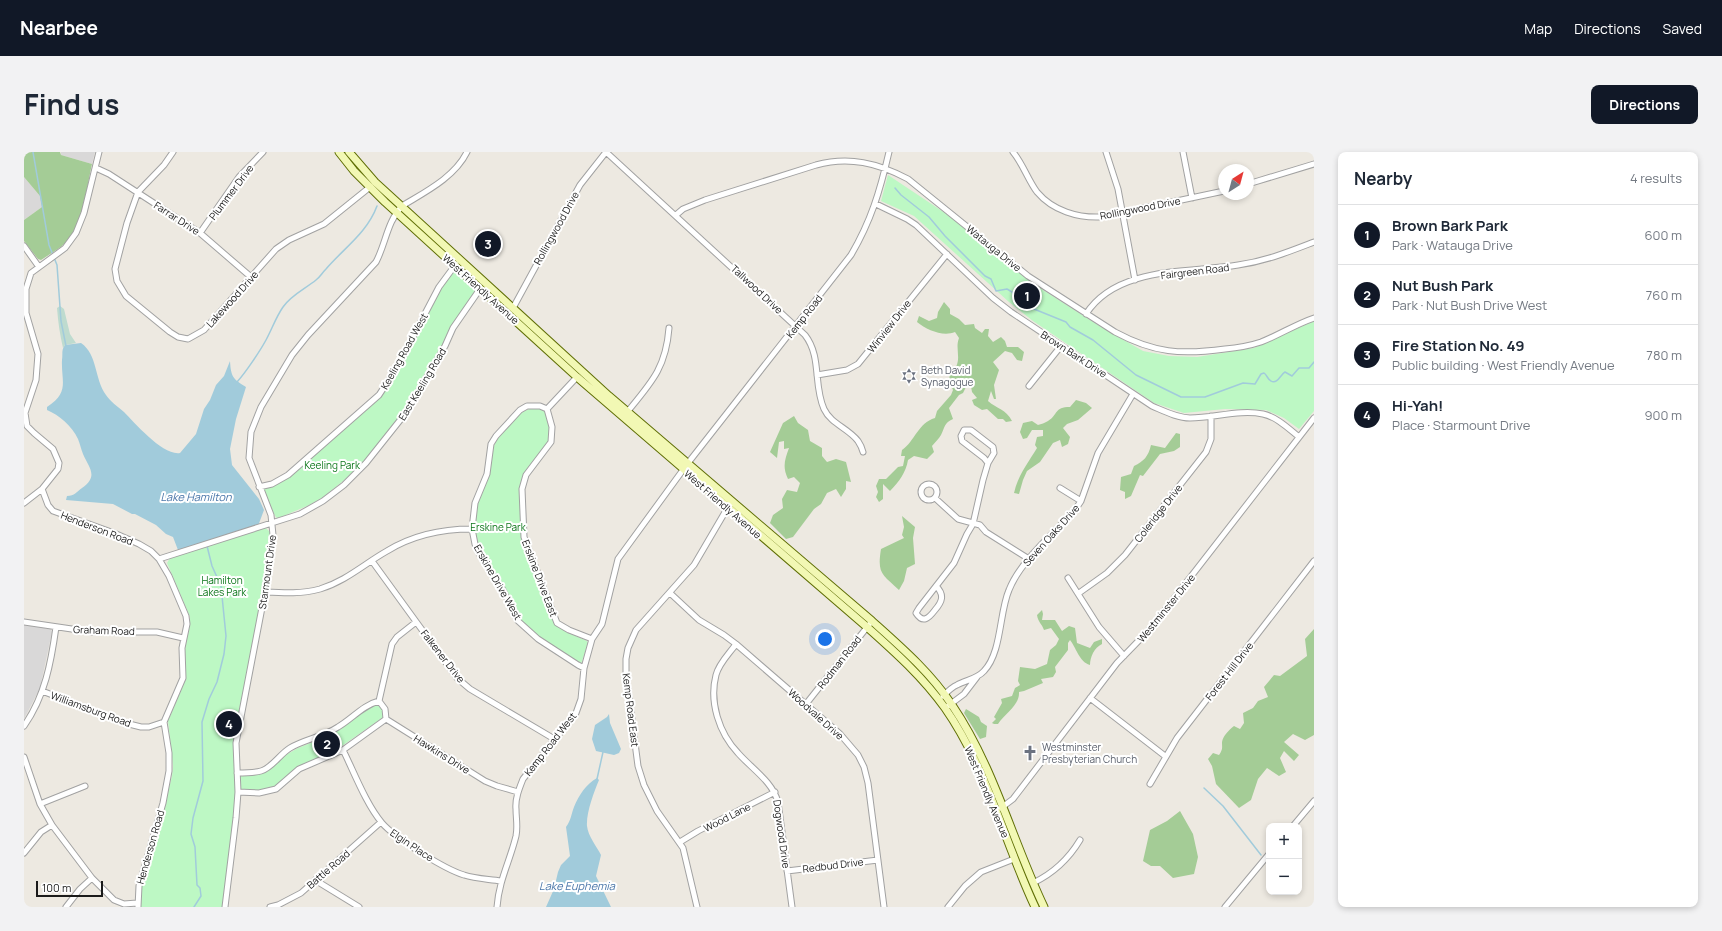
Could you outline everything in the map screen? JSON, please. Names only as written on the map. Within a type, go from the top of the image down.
[{"type":"main road","name":"West Friendly Avenue","points":[[339,152],[354,171],[383,200],[578,378],[899,656],[945,708],[970,750],[996,810],[1014,859],[1036,907]]},
{"type":"main road","name":"West Friendly Avenue","points":[[349,152],[375,182],[513,308],[628,411],[905,650],[951,704],[977,746],[1044,907]]},
{"type":"street","points":[[24,278],[64,248],[76,233],[84,213],[99,152]]},
{"type":"street","name":"Lakewood Drive","points":[[173,152],[164,166],[138,192],[117,259],[115,273],[120,288],[126,296],[170,332],[178,337],[188,339],[196,336],[204,330],[251,277],[283,244],[294,237],[324,224],[370,187]]},
{"type":"street","name":"Plummer Drive","points":[[200,233],[239,177],[263,152]]},
{"type":"street","name":"Starmount Drive","points":[[225,907],[238,792],[238,733],[272,551],[272,523],[267,504],[259,487],[249,458],[251,432],[261,407],[292,355],[308,335],[376,262],[382,249],[390,223],[396,212],[402,206],[447,176],[458,166],[467,152]]},
{"type":"street","name":"Tallwood Drive","points":[[606,152],[808,338],[814,350],[820,401],[834,423],[858,440],[863,452]]},
{"type":"street","name":"Rollingwood Drive","points":[[513,308],[580,185],[606,152]]},
{"type":"street","name":"Kemp Road","points":[[688,463],[851,255],[876,204],[889,152]]},
{"type":"street","name":"Rollingwood Drive","points":[[1013,152],[1037,192],[1048,202],[1071,215],[1088,218],[1218,192]]},
{"type":"street","points":[[1106,152],[1118,189],[1135,280]]},
{"type":"street","points":[[1183,152],[1192,198]]},
{"type":"street","name":"Watauga Drive","points":[[676,215],[683,209],[706,200],[833,160],[849,161],[885,168],[908,178],[1028,276],[1129,340],[1153,349],[1191,353],[1238,348],[1259,343],[1314,318]]},
{"type":"street","points":[[1254,182],[1314,164]]},
{"type":"street","name":"Farrar Drive","points":[[96,168],[138,192],[200,233],[251,277]]},
{"type":"street","name":"Brown Bark Drive","points":[[876,204],[892,211],[916,225],[1010,312],[1152,406],[1178,417],[1189,418],[1250,413],[1264,414],[1274,418],[1299,437]]},
{"type":"street","name":"Fairgreen Road","points":[[1086,314],[1098,298],[1123,283],[1177,271],[1237,265],[1270,259],[1314,242]]},
{"type":"street","points":[[24,246],[39,267]]},
{"type":"street","name":"Winview Drive","points":[[817,374],[847,370],[858,364],[947,254]]},
{"type":"street","name":"Keeling Road West","points":[[259,487],[272,484],[288,475],[379,395],[396,369],[439,288],[461,260]]},
{"type":"street","points":[[24,503],[42,489],[58,469],[59,463],[53,449],[34,434],[28,426],[24,413],[36,380],[38,367],[38,354],[26,313],[26,289],[31,273]]},
{"type":"street","name":"East Keeling Road","points":[[159,559],[300,514],[323,501],[344,484],[366,463],[405,414],[445,346],[453,328],[480,289]]},
{"type":"street","points":[[628,411],[653,381],[659,370],[668,342],[669,328]]},
{"type":"street","points":[[1029,386],[1061,346]]},
{"type":"street","points":[[547,408],[578,378]]},
{"type":"street","name":"Seven Oaks Drive","points":[[938,700],[956,685],[977,677],[985,671],[991,660],[1009,590],[1017,575],[1028,559],[1075,510],[1081,501],[1098,453],[1133,394]]},
{"type":"street","name":"Erskine Drive West","points":[[547,408],[540,406],[527,406],[520,410],[496,436],[491,444],[487,474],[475,503],[472,529],[478,552],[504,590],[518,621],[538,639],[584,668]]},
{"type":"street","name":"Erskine Drive East","points":[[547,408],[552,427],[551,442],[523,480],[524,537],[557,623],[569,630],[592,639]]},
{"type":"street","name":"Coleridge Drive","points":[[1079,594],[1107,573],[1125,555],[1206,452],[1211,438],[1211,416]]},
{"type":"street","name":"Westminster Drive","points":[[996,810],[1003,808],[1013,799],[1124,656],[1152,628],[1314,418]]},
{"type":"street","points":[[936,586],[940,590],[942,602],[928,619],[924,620],[916,613],[919,608],[936,586],[954,563],[973,524],[988,463],[994,453],[993,447],[971,430],[964,430],[961,436],[962,441],[984,458],[988,463]]},
{"type":"street","name":"Kemp Road West","points":[[497,907],[500,881],[516,835],[518,823],[516,808],[518,792],[523,779],[556,740],[576,713],[581,699],[584,668],[592,639],[602,624],[618,559],[688,463]]},
{"type":"street","points":[[1060,488],[1081,501]]},
{"type":"street","name":"Henderson Road","points":[[42,489],[48,505],[54,512],[114,533],[139,544],[159,559],[170,576],[186,616],[187,624],[182,648],[183,678],[164,722],[169,754],[169,771],[163,803],[139,886],[137,905]]},
{"type":"street","points":[[935,498],[958,519],[980,525],[986,532],[1028,559]]},
{"type":"street","name":"Kemp Road East","points":[[697,907],[687,862],[680,842],[657,811],[644,785],[638,766],[626,674],[626,659],[628,648],[636,630],[694,565],[728,507]]},
{"type":"street","points":[[265,592],[300,593],[319,589],[353,574],[387,550],[422,535],[455,529],[472,529]]},
{"type":"street","name":"Falkener Drive","points":[[372,560],[457,678],[470,689],[556,740]]},
{"type":"street","name":"Forest Hill Drive","points":[[1150,784],[1165,756],[1177,738],[1314,561]]},
{"type":"street","points":[[1068,578],[1099,627],[1124,656]]},
{"type":"street","name":"Woodvale Drive","points":[[670,593],[699,620],[736,644],[849,743],[864,767],[868,783],[884,907]]},
{"type":"street","name":"Rodman Road","points":[[806,704],[872,621]]},
{"type":"street","name":"Graham Road","points":[[24,622],[92,632],[157,632],[184,638]]},
{"type":"street","points":[[238,792],[259,793],[276,789],[299,769],[342,750],[386,719],[385,709],[379,701],[392,644],[416,622]]},
{"type":"street","points":[[24,726],[42,692],[48,675],[56,627]]},
{"type":"street","name":"Dogwood Drive","points":[[736,644],[721,664],[716,675],[714,699],[717,715],[723,731],[736,752],[767,782],[775,792],[778,802],[792,907]]},
{"type":"street","name":"Seven Oaks Drive","points":[[945,708],[964,694],[972,686],[977,677]]},
{"type":"street","name":"Williamsburg Road","points":[[42,692],[125,723],[141,727],[149,727],[164,722]]},
{"type":"street","points":[[1090,698],[1165,756]]},
{"type":"street","points":[[237,773],[254,772],[266,769],[283,753],[332,730],[372,702],[379,701]]},
{"type":"street","name":"Hawkins Drive","points":[[386,719],[485,781],[518,792]]},
{"type":"street","name":"Elgin Place","points":[[342,750],[373,809],[381,822],[388,828],[408,843],[455,872],[466,876],[500,881]]},
{"type":"street","points":[[24,757],[40,804],[52,825],[92,878],[114,900],[124,904],[137,905]]},
{"type":"street","points":[[40,804],[85,786]]},
{"type":"street","name":"Wood Lane","points":[[680,842],[698,831],[775,792]]},
{"type":"street","points":[[1295,823],[1314,800]]},
{"type":"street","name":"Battle Road","points":[[270,907],[291,899],[381,822]]},
{"type":"street","points":[[24,853],[41,832],[52,825]]},
{"type":"street","points":[[1033,883],[1061,866],[1080,840]]},
{"type":"street","points":[[1225,907],[1266,858]]},
{"type":"street","points":[[948,907],[965,886],[980,872],[1014,859]]},
{"type":"street","name":"Redbud Drive","points":[[787,871],[878,860]]},
{"type":"street","points":[[66,907],[80,889],[92,878]]},
{"type":"street","points":[[315,880],[360,907]]},
{"type":"shaded area","points":[[61,152],[95,152],[92,164],[61,155]]},
{"type":"shaded area","points":[[24,177],[40,196],[42,207],[24,220]]},
{"type":"shaded area","points":[[24,625],[51,629],[52,632],[40,688],[24,719]]},
{"type":"green space","points":[[24,152],[60,152],[61,155],[92,164],[83,208],[75,229],[62,246],[41,260],[38,259],[24,241],[24,220],[42,207],[40,196],[24,177]]},
{"type":"green space","points":[[888,175],[945,213],[1043,290],[1101,327],[1143,351],[1169,356],[1197,357],[1254,348],[1314,321],[1314,411],[1299,429],[1284,418],[1266,410],[1225,409],[1184,413],[1154,403],[1033,321],[1009,302],[914,216],[881,201]]},
{"type":"green space","name":"Keeling Park","points":[[454,271],[477,290],[404,413],[365,460],[348,477],[322,498],[307,506],[277,518],[263,488],[282,480],[381,395],[440,289]]},
{"type":"green space","points":[[944,302],[950,309],[950,314],[959,319],[965,325],[974,324],[975,328],[982,333],[985,329],[989,329],[988,336],[993,342],[1001,337],[1005,341],[1007,347],[1018,347],[1024,352],[1022,361],[1017,360],[1012,353],[1005,351],[993,362],[999,370],[994,385],[996,399],[994,399],[991,391],[988,401],[1007,414],[1012,421],[1006,422],[1003,419],[998,419],[987,409],[982,410],[974,405],[972,400],[977,398],[972,392],[971,386],[967,385],[963,393],[959,395],[949,408],[953,419],[946,424],[940,436],[932,446],[934,452],[927,459],[914,456],[908,460],[902,477],[890,491],[883,484],[883,499],[879,502],[876,497],[878,492],[876,486],[879,479],[886,479],[898,467],[903,466],[905,456],[901,456],[902,450],[924,424],[935,418],[937,411],[951,395],[953,390],[949,381],[951,366],[956,367],[957,363],[959,338],[955,332],[945,334],[935,332],[925,328],[917,322],[919,316],[929,321],[937,318],[938,312]]},
{"type":"green space","points":[[60,306],[64,309],[70,334],[76,343],[65,345],[63,348],[57,308]]},
{"type":"green space","points":[[1076,400],[1086,403],[1092,408],[1078,420],[1067,424],[1063,428],[1070,437],[1068,444],[1062,447],[1060,440],[1053,443],[1040,462],[1027,471],[1019,494],[1014,493],[1021,475],[1037,448],[1035,445],[1037,437],[1043,436],[1043,430],[1032,430],[1027,438],[1023,439],[1020,432],[1023,423],[1032,421],[1038,425],[1046,422],[1051,419],[1061,408],[1070,407]]},
{"type":"green space","name":"Erskine Park","points":[[532,408],[540,408],[547,413],[550,428],[549,442],[523,476],[520,490],[521,536],[555,624],[567,632],[587,641],[588,643],[581,664],[545,642],[520,619],[507,591],[480,549],[474,529],[477,505],[489,475],[494,446],[499,435],[522,412]]},
{"type":"green space","points":[[794,416],[798,423],[808,430],[810,441],[822,448],[822,456],[827,462],[836,459],[846,462],[851,482],[846,481],[846,489],[841,497],[836,489],[827,493],[821,504],[814,509],[793,537],[786,539],[770,523],[773,515],[783,508],[782,499],[787,490],[797,492],[800,483],[794,477],[788,479],[786,475],[785,463],[789,448],[784,449],[784,441],[779,442],[777,458],[770,452],[783,423]]},
{"type":"green space","points":[[1176,433],[1180,434],[1180,447],[1174,451],[1160,454],[1143,476],[1140,475],[1131,496],[1125,499],[1125,492],[1120,490],[1121,477],[1131,474],[1134,466],[1147,456],[1151,445],[1165,448]]},
{"type":"green space","points":[[902,516],[915,527],[913,538],[915,564],[907,568],[904,581],[899,590],[882,573],[880,569],[880,557],[881,549],[904,538],[902,535],[904,527]]},
{"type":"green space","name":"Hamilton Lakes Park","points":[[266,528],[272,534],[270,555],[235,738],[235,817],[226,878],[224,907],[141,907],[142,886],[172,776],[173,766],[168,721],[186,679],[185,649],[190,617],[167,563],[170,558]]},
{"type":"green space","points":[[1042,610],[1042,620],[1055,620],[1062,631],[1069,626],[1075,628],[1077,643],[1090,648],[1094,642],[1102,639],[1102,644],[1093,653],[1090,665],[1080,658],[1070,640],[1068,643],[1068,650],[1055,667],[1056,672],[1053,677],[1041,679],[1043,683],[1019,692],[1019,697],[1015,705],[998,724],[994,724],[992,723],[996,719],[994,717],[1002,703],[1001,699],[1012,696],[1015,688],[1020,685],[1018,681],[1020,667],[1035,669],[1047,664],[1050,650],[1056,645],[1059,639],[1051,628],[1044,630],[1037,615]]},
{"type":"green space","points":[[1314,629],[1314,735],[1305,740],[1293,734],[1284,742],[1299,755],[1294,761],[1284,751],[1280,758],[1286,772],[1279,776],[1267,768],[1258,779],[1251,800],[1239,808],[1216,784],[1212,766],[1208,759],[1213,753],[1219,755],[1222,750],[1222,742],[1230,729],[1234,726],[1240,729],[1244,723],[1243,713],[1253,708],[1258,701],[1268,697],[1264,687],[1274,675],[1280,676],[1307,656],[1305,639]]},
{"type":"green space","points":[[374,705],[380,706],[384,716],[339,748],[298,767],[275,786],[259,791],[242,791],[240,789],[239,778],[242,774],[262,773],[268,771],[284,756],[298,748],[328,736]]},
{"type":"green space","points":[[966,709],[979,717],[981,722],[987,726],[986,737],[980,739],[964,713]]},
{"type":"green space","points":[[1180,811],[1193,834],[1198,857],[1194,874],[1173,878],[1160,866],[1151,866],[1143,861],[1150,830],[1167,821]]},
{"type":"water","name":"Lake Hamilton","points":[[81,343],[86,348],[93,360],[99,381],[108,397],[150,438],[173,453],[180,453],[196,434],[204,409],[210,400],[216,385],[224,376],[230,361],[232,374],[238,382],[246,387],[236,419],[230,449],[232,465],[259,499],[264,510],[258,526],[178,550],[173,537],[166,534],[156,525],[113,504],[66,500],[67,496],[74,495],[87,484],[90,480],[91,472],[75,434],[65,422],[47,410],[47,407],[54,402],[62,391],[62,352],[65,345]]},
{"type":"water","points":[[609,714],[610,723],[621,749],[619,753],[614,755],[596,751],[592,739],[595,725]]},
{"type":"water","name":"Lake Euphemia","points":[[597,778],[599,780],[589,809],[587,826],[601,855],[596,876],[611,907],[546,907],[554,889],[561,865],[570,856],[566,827],[581,794],[589,783]]},
{"type":"waterway","points":[[33,152],[49,245],[57,265],[61,321],[66,346]]},
{"type":"waterway","points":[[895,188],[901,195],[929,217],[945,236],[985,276],[991,279],[996,291],[1007,289],[1012,292],[1015,299],[1022,299],[1034,309],[1066,322],[1070,327],[1093,340],[1136,375],[1181,397],[1205,397],[1243,383],[1255,384],[1261,374],[1264,373],[1270,380],[1275,382],[1283,373],[1285,372],[1292,376],[1299,368],[1309,368],[1314,362]]},
{"type":"waterway","points":[[237,382],[260,350],[286,303],[317,279],[354,240],[373,216],[377,206]]},
{"type":"waterway","points":[[194,907],[201,896],[200,888],[197,885],[195,847],[191,834],[193,818],[203,781],[202,722],[209,699],[217,682],[224,654],[226,636],[221,586],[212,566],[207,546]]},
{"type":"waterway","points":[[597,779],[603,752]]},
{"type":"waterway","points":[[1204,788],[1223,806],[1261,855]]},
{"type":"place","name":"Fire Station No. 49","points":[[488,244]]},
{"type":"place","name":"Brown Bark Park","points":[[1027,296]]},
{"type":"place","name":"Beth David Synagogue","points":[[909,376]]},
{"type":"place","name":"Hi-Yah!","points":[[229,724]]},
{"type":"place","name":"Nut Bush Park","points":[[327,744]]},
{"type":"place","name":"Westminster Presbyterian Church","points":[[1030,753]]}]
